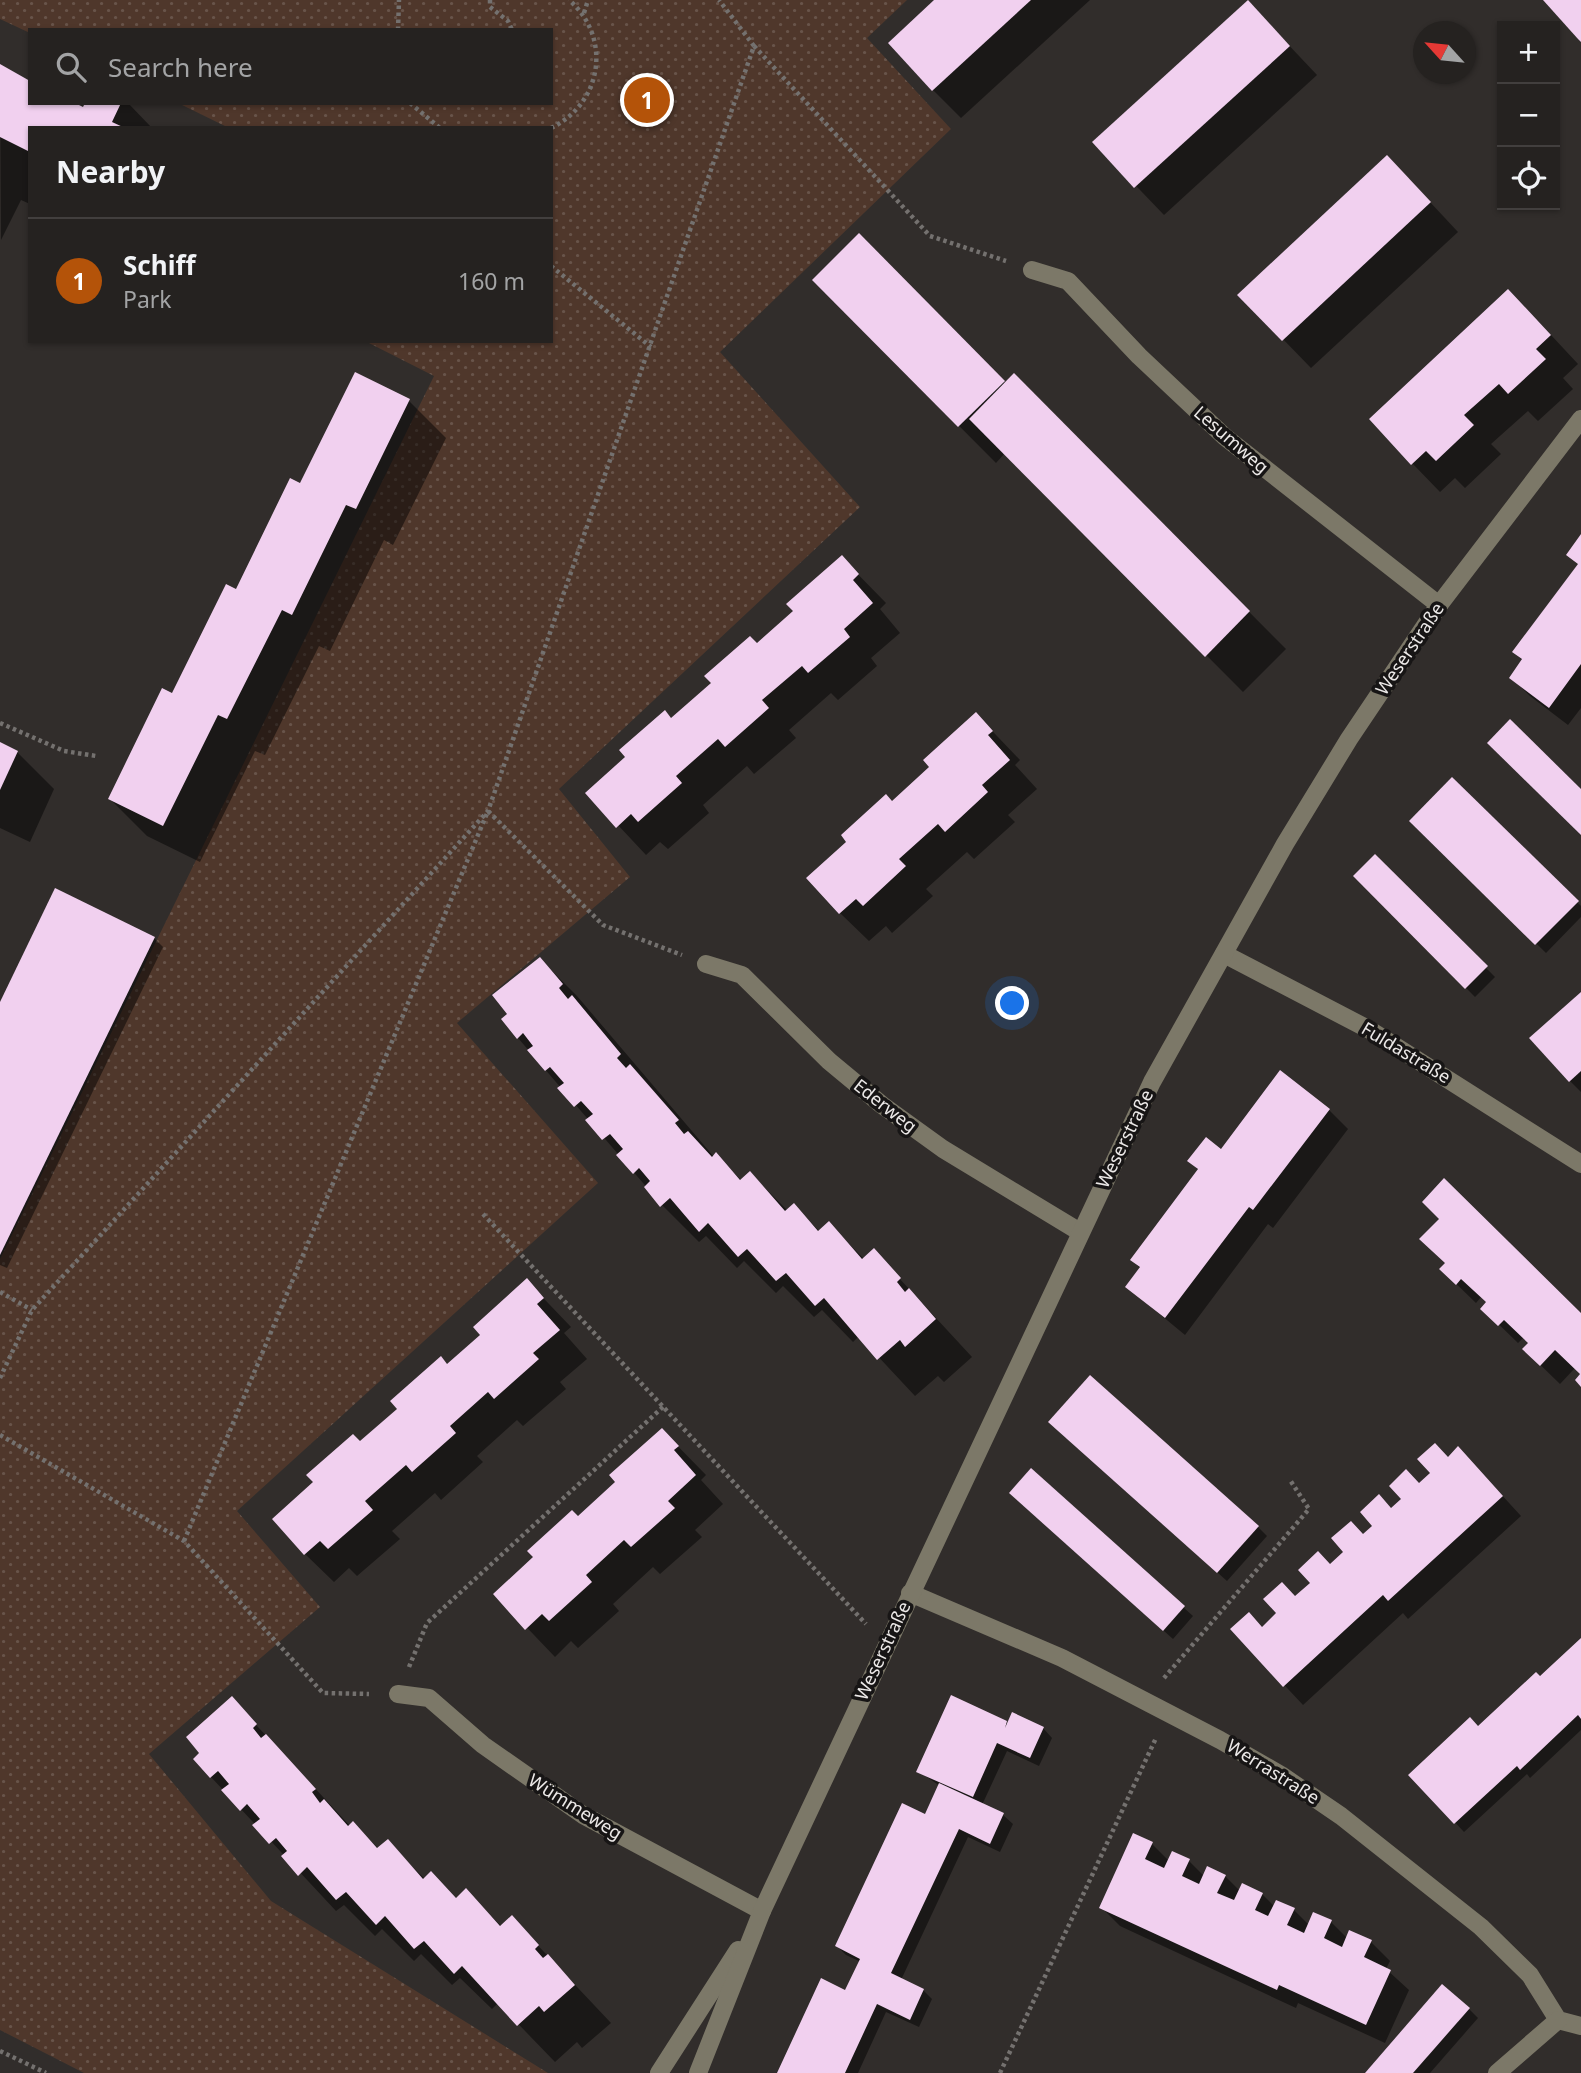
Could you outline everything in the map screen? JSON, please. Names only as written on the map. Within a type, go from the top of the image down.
[{"type":"street","name":"Lesumweg","points":[[1032,270],[1069,281],[1139,356],[1225,437],[1439,605]]},
{"type":"street","name":"Weserstraße","points":[[698,2073],[762,1912],[1152,1082],[1285,844],[1349,739],[1439,605],[1581,419]]},
{"type":"street","name":"Fuldastraße","points":[[1224,954],[1370,1030],[1581,1164]]},
{"type":"street","name":"Ederweg","points":[[706,964],[742,975],[829,1061],[882,1105],[943,1149],[1080,1232]]},
{"type":"street","name":"Werrastraße","points":[[910,1593],[1062,1658],[1168,1712],[1281,1775],[1406,1866],[1481,1927],[1530,1975],[1558,2020]]},
{"type":"street","name":"Wümmeweg","points":[[398,1694],[429,1698],[483,1745],[572,1808],[762,1912]]},
{"type":"street","name":"Weserstraße","points":[[659,2073],[762,1912]]},
{"type":"street","points":[[1497,2073],[1558,2020],[1581,2026]]},
{"type":"path","points":[[398,28],[399,0]]},
{"type":"path","points":[[490,0],[490,7],[508,21],[511,28]]},
{"type":"path","points":[[553,127],[571,114],[588,92],[596,72],[598,47],[584,13],[569,0]]},
{"type":"path","points":[[584,13],[588,0]]},
{"type":"path","points":[[719,0],[754,46],[930,236],[1032,270]]},
{"type":"path","points":[[184,1541],[488,811],[754,46]]},
{"type":"path","points":[[412,105],[438,126]]},
{"type":"path","points":[[553,268],[651,347]]},
{"type":"path","points":[[0,723],[64,751],[96,756]]},
{"type":"path","points":[[488,811],[603,925],[706,964]]},
{"type":"path","points":[[0,1378],[32,1310],[488,811]]},
{"type":"path","points":[[483,1214],[886,1645]]},
{"type":"path","points":[[0,1293],[32,1310]]},
{"type":"path","points":[[0,1434],[184,1541],[323,1693],[398,1694],[427,1623],[664,1406]]},
{"type":"path","points":[[1145,1700],[1310,1509],[1290,1480]]},
{"type":"path","points":[[1000,2073],[1168,1712]]},
{"type":"path","points":[[0,2051],[46,2073]]},
{"type":"shaded area","points":[[0,0],[907,0],[867,38],[951,129],[720,352],[860,507],[559,789],[630,877],[457,1023],[598,1183],[237,1511],[320,1607],[149,1754],[271,1901],[548,2073],[84,2073],[0,2030],[0,1259],[434,376],[369,343],[553,343],[553,126],[225,126],[182,105],[553,105],[553,28],[28,28],[28,32],[0,19]]},
{"type":"building","points":[[934,0],[1031,0],[932,91],[888,43]]},
{"type":"building","points":[[1248,0],[1290,46],[1134,188],[1092,142]]},
{"type":"building","points":[[1543,0],[1581,0],[1581,42],[1578,39]]},
{"type":"building","points":[[0,64],[28,80],[28,105],[120,105],[112,122],[121,126],[28,126],[28,151],[0,137]]},
{"type":"building","points":[[1387,155],[1431,202],[1282,341],[1237,295]]},
{"type":"building","points":[[859,233],[1005,381],[958,427],[812,280]]},
{"type":"building","points":[[1508,289],[1551,335],[1536,349],[1546,359],[1508,394],[1499,384],[1464,415],[1474,425],[1436,461],[1426,451],[1411,465],[1369,419]]},
{"type":"building","points":[[355,372],[410,399],[356,509],[346,505],[292,615],[282,610],[227,719],[218,715],[163,826],[108,799],[162,688],[172,693],[226,584],[236,589],[290,478],[300,483]]},
{"type":"building","points":[[1014,373],[1250,611],[1205,657],[969,419]]},
{"type":"building","points":[[1581,534],[1581,664],[1549,708],[1509,678],[1522,659],[1512,652],[1578,564],[1566,555]]},
{"type":"building","points":[[842,555],[859,574],[853,580],[873,603],[844,629],[850,637],[808,673],[802,666],[762,700],[769,708],[725,747],[718,739],[676,776],[682,783],[638,822],[631,814],[616,828],[585,793],[625,757],[619,750],[665,710],[671,718],[711,683],[704,676],[750,636],[757,643],[793,611],[786,604]]},
{"type":"building","points":[[976,712],[993,731],[988,735],[1010,760],[982,785],[988,792],[945,832],[938,824],[899,859],[906,866],[863,906],[856,899],[839,914],[806,878],[846,842],[841,835],[886,794],[892,801],[929,767],[923,760]]},
{"type":"building","points":[[1510,719],[1581,789],[1581,835],[1487,743]]},
{"type":"building","points":[[0,742],[18,751],[0,790]]},
{"type":"building","points":[[1452,777],[1579,901],[1535,945],[1409,821]]},
{"type":"building","points":[[1375,854],[1488,966],[1465,989],[1353,876]]},
{"type":"building","points":[[55,888],[155,937],[0,1255],[0,1002]]},
{"type":"building","points":[[540,957],[563,984],[559,988],[568,999],[572,995],[621,1054],[617,1058],[626,1068],[630,1064],[679,1120],[675,1123],[684,1134],[688,1131],[712,1157],[716,1152],[740,1180],[750,1171],[785,1211],[794,1203],[818,1231],[829,1221],[862,1259],[874,1248],[901,1278],[897,1282],[905,1292],[909,1288],[936,1319],[905,1347],[900,1340],[877,1360],[824,1298],[815,1306],[786,1273],[776,1281],[747,1249],[738,1257],[708,1223],[699,1232],[670,1198],[660,1207],[644,1187],[650,1181],[639,1168],[633,1174],[616,1155],[623,1149],[610,1134],[602,1140],[585,1120],[593,1114],[581,1101],[574,1107],[557,1088],[564,1083],[550,1067],[545,1071],[527,1050],[533,1046],[523,1033],[517,1039],[501,1019],[507,1014],[492,995]]},
{"type":"building","points":[[1581,992],[1581,1071],[1569,1082],[1529,1038]]},
{"type":"building","points":[[1280,1070],[1330,1109],[1253,1210],[1249,1207],[1165,1318],[1125,1287],[1140,1267],[1130,1260],[1198,1169],[1187,1161],[1206,1137],[1221,1149]]},
{"type":"building","points":[[1444,1178],[1581,1313],[1581,1387],[1575,1380],[1580,1374],[1555,1350],[1540,1366],[1522,1349],[1528,1343],[1504,1320],[1498,1326],[1480,1309],[1486,1302],[1461,1279],[1456,1285],[1439,1269],[1445,1263],[1419,1239],[1439,1219],[1422,1202]]},
{"type":"building","points":[[527,1278],[544,1298],[537,1304],[560,1330],[533,1353],[539,1359],[494,1399],[488,1392],[450,1426],[456,1433],[412,1472],[406,1465],[365,1501],[373,1510],[328,1549],[320,1541],[304,1555],[272,1519],[313,1482],[306,1475],[353,1434],[360,1441],[397,1409],[390,1401],[441,1356],[447,1364],[480,1335],[473,1327]]},
{"type":"building","points":[[1090,1375],[1259,1526],[1217,1573],[1048,1422]]},
{"type":"building","points":[[662,1428],[679,1446],[674,1450],[696,1475],[668,1501],[675,1508],[631,1547],[624,1540],[586,1575],[592,1582],[549,1621],[542,1614],[525,1630],[493,1594],[533,1557],[527,1551],[572,1510],[578,1516],[615,1482],[609,1475]]},
{"type":"building","points":[[1435,1443],[1448,1457],[1458,1446],[1503,1496],[1388,1601],[1383,1595],[1283,1687],[1230,1629],[1249,1612],[1262,1627],[1276,1613],[1263,1599],[1282,1582],[1295,1596],[1310,1583],[1298,1570],[1318,1551],[1330,1564],[1343,1552],[1331,1538],[1351,1521],[1363,1534],[1372,1526],[1360,1512],[1379,1494],[1391,1508],[1401,1499],[1389,1486],[1406,1469],[1419,1483],[1430,1473],[1417,1459]]},
{"type":"building","points":[[1031,1468],[1185,1606],[1163,1631],[1009,1493]]},
{"type":"building","points":[[1581,1638],[1581,1719],[1578,1715],[1520,1770],[1517,1766],[1454,1824],[1408,1775],[1470,1717],[1478,1726],[1536,1672],[1540,1676]]},
{"type":"building","points":[[951,1695],[1007,1721],[1005,1728],[1012,1712],[1044,1727],[1030,1758],[997,1743],[973,1797],[916,1772]]},
{"type":"building","points":[[232,1696],[257,1724],[253,1728],[261,1738],[266,1734],[316,1789],[312,1792],[320,1803],[324,1799],[348,1826],[353,1821],[377,1848],[388,1839],[423,1879],[431,1871],[456,1898],[466,1888],[500,1926],[512,1915],[539,1945],[535,1949],[543,1958],[548,1954],[575,1985],[544,2012],[539,2006],[517,2026],[462,1966],[454,1974],[424,1941],[414,1949],[385,1916],[376,1925],[346,1892],[336,1900],[307,1867],[298,1876],[281,1856],[287,1851],[276,1838],[269,1844],[252,1825],[260,1819],[247,1804],[240,1811],[221,1790],[229,1784],[218,1771],[210,1778],[193,1759],[199,1753],[186,1737]]},
{"type":"building","points":[[939,1783],[1004,1813],[990,1844],[959,1829],[891,1973],[924,1989],[910,2020],[877,2004],[845,2073],[777,2073],[821,1978],[845,1990],[860,1959],[835,1946],[902,1803],[925,1814]]},
{"type":"building","points":[[1133,1833],[1153,1842],[1145,1859],[1164,1868],[1172,1851],[1190,1859],[1182,1876],[1199,1884],[1207,1866],[1226,1875],[1217,1893],[1234,1900],[1242,1883],[1263,1893],[1255,1910],[1268,1916],[1276,1900],[1295,1908],[1287,1925],[1304,1933],[1313,1912],[1332,1920],[1324,1938],[1342,1947],[1349,1930],[1372,1940],[1364,1957],[1391,1970],[1366,2025],[1279,1985],[1277,1990],[1099,1908]]},
{"type":"building","points":[[1442,1984],[1470,2008],[1413,2073],[1365,2073]]},
{"type":"place","name":"Schiff","points":[[647,100]]}]
